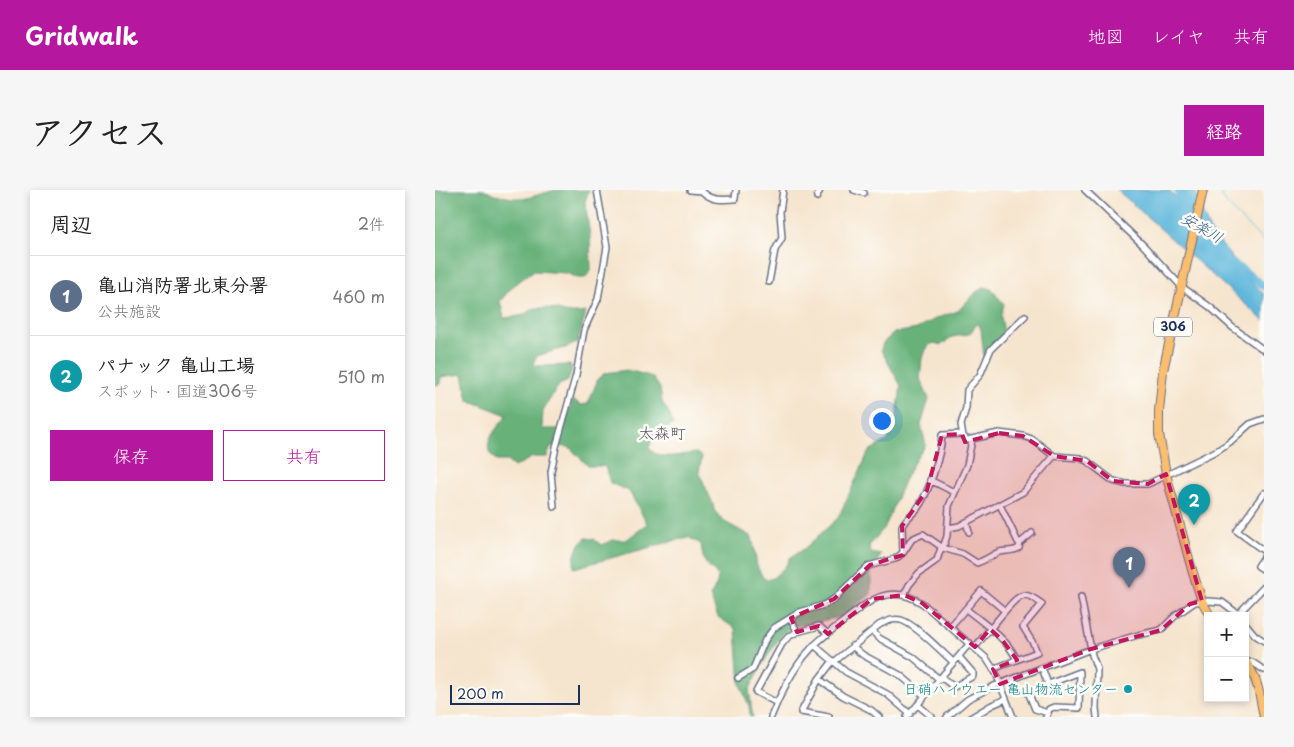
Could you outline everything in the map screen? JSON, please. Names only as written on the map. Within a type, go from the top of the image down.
[{"type":"highway","name":"306","points":[[1203,190],[1163,371],[1159,434],[1166,474],[1191,570],[1207,612]]},
{"type":"highway","points":[[1249,668],[1258,684],[1263,717]]},
{"type":"street","points":[[554,506],[551,472],[554,455],[576,375],[584,330],[598,299],[607,247],[597,190]]},
{"type":"street","points":[[690,190],[702,191],[712,199],[725,200],[735,199],[736,190]]},
{"type":"street","points":[[769,282],[775,250],[782,238],[780,212],[783,190]]},
{"type":"street","points":[[817,197],[820,190]]},
{"type":"street","points":[[854,190],[864,193]]},
{"type":"street","points":[[1085,190],[1183,284],[1232,327],[1264,350]]},
{"type":"street","points":[[1025,316],[991,349],[980,375],[967,390],[966,408],[961,426],[962,434],[967,440],[999,433],[1023,436],[1032,439],[1054,456],[1080,458],[1113,480],[1126,484],[1148,484],[1218,450],[1250,424],[1264,419]]},
{"type":"street","points":[[903,553],[902,526],[918,508],[941,452],[942,435],[962,434]]},
{"type":"street","points":[[904,595],[909,585],[919,573],[937,560],[947,536],[949,506],[967,465],[972,440]]},
{"type":"street","points":[[948,528],[959,526],[1023,492],[1054,456]]},
{"type":"street","points":[[930,480],[954,492]]},
{"type":"street","points":[[1264,492],[1237,531],[1264,551]]},
{"type":"street","points":[[1000,505],[1021,543]]},
{"type":"street","points":[[965,522],[969,532]]},
{"type":"street","points":[[738,678],[753,669],[765,640],[774,628],[800,612],[825,605],[834,599],[868,566],[895,559],[903,553],[912,539],[923,534],[942,548],[963,554],[977,563],[1001,552],[1015,551],[1032,533]]},
{"type":"street","points":[[1264,557],[1257,566],[1264,570]]},
{"type":"street","points":[[1242,612],[1264,586]]},
{"type":"street","points":[[950,627],[981,591],[1005,611]]},
{"type":"street","points":[[771,717],[802,660],[814,645],[872,599],[887,594],[904,595],[922,602],[986,658],[1000,684],[1013,717]]},
{"type":"street","points":[[814,645],[833,662],[855,677],[887,694],[908,715],[953,662],[990,629],[1016,598],[1023,595],[1032,596],[1042,604],[1023,627],[1037,652],[993,669]]},
{"type":"street","points":[[1081,597],[1097,670],[1097,717]]},
{"type":"street","points":[[947,717],[975,695],[1000,684],[1091,649],[1161,630],[1190,604],[1202,601],[1225,604],[1235,612]]},
{"type":"street","points":[[966,609],[1007,645],[1017,660]]},
{"type":"street","points":[[791,618],[797,632]]},
{"type":"street","points":[[829,717],[801,712],[819,679],[833,662],[887,621],[902,620],[953,662]]},
{"type":"street","points":[[777,703],[756,692],[782,644],[788,637],[797,632],[819,626],[828,634]]},
{"type":"street","points":[[1249,628],[1264,641]]},
{"type":"street","points":[[872,631],[879,638],[913,657],[954,687],[973,676],[973,673],[959,657]]},
{"type":"street","points":[[852,646],[863,655],[900,675],[925,696]]},
{"type":"street","points":[[1249,662],[1264,670]]},
{"type":"street","points":[[1042,668],[1048,684]]},
{"type":"street","points":[[1080,672],[1079,708],[1054,707],[1049,709],[1047,715],[1035,709],[1028,692],[1048,684],[1080,672]]},
{"type":"street","points":[[819,679],[837,692],[871,710],[879,717]]},
{"type":"street","points":[[971,717],[1006,699]]},
{"type":"street","points":[[918,705],[933,717]]},
{"type":"street","points":[[982,710],[985,717]]},
{"type":"highlighted area","points":[[999,433],[1023,436],[1054,456],[1087,461],[1113,481],[1148,484],[1166,474],[1202,601],[1190,604],[1161,630],[1091,649],[1000,684],[993,669],[1017,660],[1003,641],[990,629],[975,647],[922,603],[904,595],[872,599],[828,634],[819,626],[797,632],[791,618],[834,599],[870,565],[903,555],[902,526],[927,490],[942,435],[962,434],[965,442]]},
{"type":"green space","points":[[435,190],[485,190],[494,195],[527,198],[555,190],[589,190],[585,202],[590,236],[591,270],[585,278],[578,278],[566,273],[533,271],[514,285],[500,301],[504,318],[520,316],[538,308],[573,313],[586,312],[578,342],[568,347],[537,356],[533,364],[535,366],[570,365],[572,368],[568,381],[559,385],[543,410],[542,429],[563,429],[573,400],[581,405],[588,404],[598,379],[605,373],[627,370],[653,378],[660,388],[662,402],[673,424],[654,435],[649,448],[659,455],[677,456],[696,453],[702,457],[699,472],[714,510],[723,521],[752,537],[757,566],[763,578],[772,579],[785,567],[790,558],[804,549],[838,518],[869,451],[888,440],[897,415],[901,386],[881,350],[883,343],[894,333],[917,329],[937,318],[958,311],[976,292],[985,287],[991,289],[1004,304],[1001,316],[1004,333],[988,349],[984,358],[981,329],[978,323],[969,334],[952,337],[941,345],[934,343],[927,346],[922,358],[920,379],[929,399],[921,425],[926,445],[904,481],[885,527],[869,546],[871,553],[881,555],[871,571],[871,594],[841,617],[795,626],[783,633],[749,690],[753,717],[750,717],[749,706],[740,684],[736,629],[718,617],[710,596],[718,578],[705,562],[701,544],[688,537],[574,568],[576,551],[586,538],[594,539],[601,545],[613,540],[626,540],[645,526],[647,523],[629,491],[610,483],[605,466],[588,466],[569,447],[551,446],[547,457],[533,457],[514,467],[507,461],[497,461],[490,452],[489,441],[507,415],[468,400],[463,374],[441,377],[440,384],[435,385]]},
{"type":"water","points":[[1117,190],[1169,190],[1176,197],[1184,192],[1183,190],[1194,190],[1208,227],[1249,280],[1264,294],[1264,321]]},
{"type":"waterway","points":[[1178,190],[1183,204]]},
{"type":"waterway","points":[[1219,190],[1226,203],[1264,242]]},
{"type":"waterway","name":"安楽川","points":[[1234,264],[1264,286]]},
{"type":"place","name":"パナック 亀山工場","points":[[1194,525]]},
{"type":"place","name":"亀山消防署北東分署","points":[[1129,588]]},
{"type":"place","name":"日硝ハイウエー 亀山物流センター","points":[[1128,689]]},
{"type":"district","name":"太森町","points":[[662,433]]}]
